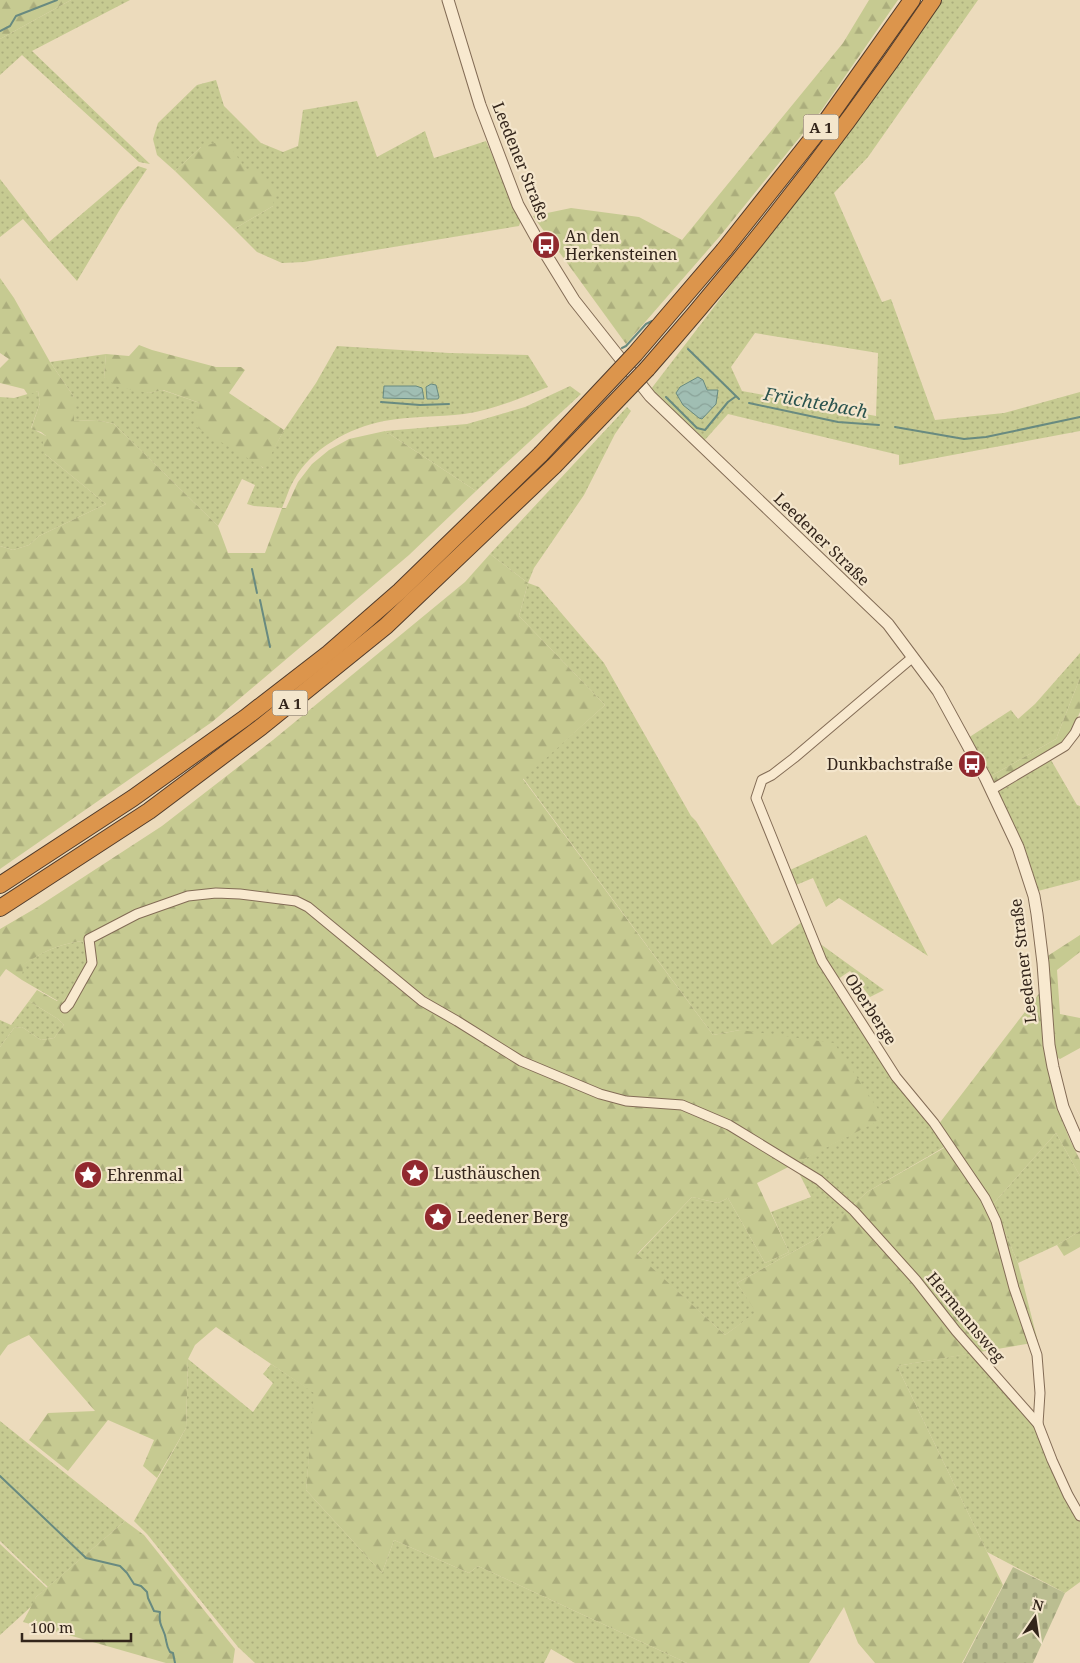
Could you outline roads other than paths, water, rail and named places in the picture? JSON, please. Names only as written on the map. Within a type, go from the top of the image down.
[{"type":"highway","name":"A 1","points":[[0,885],[134,798],[245,718],[329,652],[400,591],[541,454],[635,354],[724,250],[827,120],[912,0]]},
{"type":"highway","name":"A 1","points":[[0,908],[150,811],[261,727],[386,626],[554,466],[647,369],[738,262],[826,152],[933,0]]},
{"type":"street","name":"Leedener Straße","points":[[448,0],[480,106],[518,204],[574,300],[650,396],[888,624],[938,691],[991,790],[1018,847],[1034,896],[1043,963],[1049,1045],[1063,1107],[1080,1146]]},
{"type":"street","name":"Oberberge","points":[[913,657],[794,758],[772,775],[762,780],[756,798],[822,961],[896,1077],[934,1123],[984,1198],[996,1221],[1014,1288],[1037,1355],[1040,1393],[1038,1424]]},
{"type":"street","points":[[991,790],[1065,746],[1075,733],[1080,722]]},
{"type":"street","name":"Hermannsweg","points":[[65,1008],[92,963],[89,939],[137,914],[188,896],[216,893],[296,901],[308,907],[422,1001],[457,1020],[521,1061],[600,1094],[626,1101],[682,1105],[729,1125],[819,1180],[854,1211],[916,1280],[956,1331],[1038,1424],[1056,1469],[1080,1516]]},
{"type":"water","points":[[698,377],[703,380],[707,390],[718,390],[716,404],[702,419],[683,405],[676,393],[680,387]]},
{"type":"water","points":[[431,384],[436,385],[438,399],[427,399],[426,387]]},
{"type":"water","points":[[384,386],[416,386],[422,388],[424,399],[383,398]]},
{"type":"waterway","points":[[0,31],[10,26],[16,16],[57,0]]},
{"type":"waterway","name":"Früchtebach","points":[[622,348],[646,324],[652,321]]},
{"type":"waterway","name":"Früchtebach","points":[[688,349],[739,399]]},
{"type":"waterway","points":[[666,397],[697,428],[705,430],[728,402],[735,397]]},
{"type":"waterway","points":[[381,402],[420,405],[449,404]]},
{"type":"waterway","name":"Früchtebach","points":[[749,403],[838,422],[879,425]]},
{"type":"waterway","name":"Früchtebach","points":[[895,427],[964,439],[986,437],[1080,417]]},
{"type":"waterway","points":[[252,569],[257,593]]},
{"type":"waterway","points":[[260,600],[270,647]]},
{"type":"waterway","points":[[0,1476],[86,1558],[120,1566],[134,1584],[141,1586],[147,1592],[154,1611],[160,1612],[161,1625],[168,1648],[173,1653],[175,1663]]},
{"type":"place","name":"An den Herkensteinen","points":[[546,245]]},
{"type":"place","name":"Dunkbachstraße","points":[[972,764]]},
{"type":"place","name":"Lusthäuschen","points":[[415,1173]]},
{"type":"place","name":"Ehrenmal","points":[[88,1175]]},
{"type":"place","name":"Leedener Berg","points":[[438,1217]]}]
